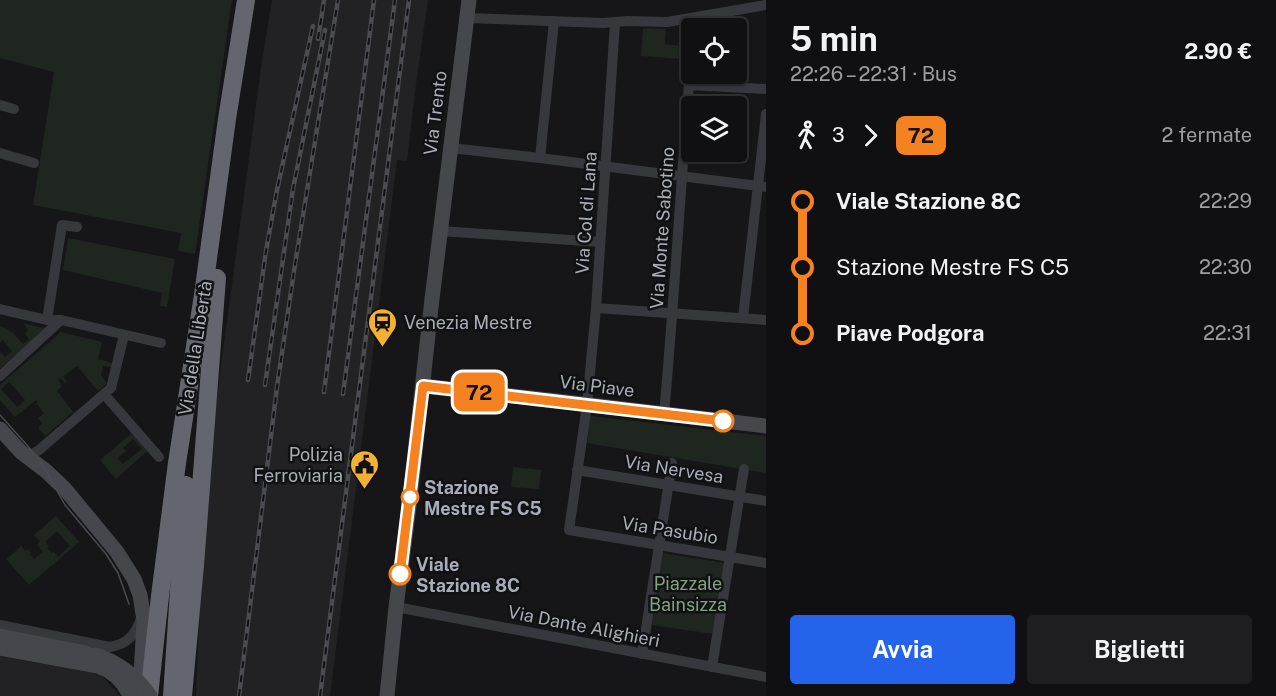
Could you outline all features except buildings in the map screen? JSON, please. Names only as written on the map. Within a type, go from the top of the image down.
[{"type":"highway","name":"Via della Libertà","points":[[150,696],[177,462],[246,0]]},
{"type":"highway","name":"Via della Libertà","points":[[183,696],[219,251],[258,0]]},
{"type":"highway","points":[[172,696],[184,499],[219,251]]},
{"type":"street","name":"Via Trento","points":[[387,696],[469,0]]},
{"type":"street","points":[[466,18],[615,23],[672,21],[766,6]]},
{"type":"street","points":[[540,158],[554,21]]},
{"type":"street","name":"Via Col di Lana","points":[[569,530],[587,405],[596,308],[615,23]]},
{"type":"street","name":"Via Monte Sabotino","points":[[664,414],[689,85],[766,89]]},
{"type":"street","points":[[0,105],[14,109]]},
{"type":"street","points":[[743,318],[762,186],[766,114]]},
{"type":"street","points":[[451,148],[540,158],[606,170],[762,186]]},
{"type":"street","points":[[0,153],[34,163]]},
{"type":"street","points":[[47,320],[62,225],[77,227]]},
{"type":"street","points":[[440,231],[600,242]]},
{"type":"street","points":[[596,308],[766,320]]},
{"type":"street","points":[[0,309],[47,320],[62,320],[161,343]]},
{"type":"street","points":[[0,376],[62,320]]},
{"type":"street","points":[[24,455],[39,450],[111,388],[124,335]]},
{"type":"street","name":"Via Piave","points":[[423,386],[766,426]]},
{"type":"street","points":[[104,394],[159,457]]},
{"type":"street","points":[[0,429],[24,455],[58,482],[117,552],[137,586],[143,609],[144,625],[140,696]]},
{"type":"street","points":[[642,654],[672,463]]},
{"type":"street","points":[[712,667],[744,469]]},
{"type":"street","name":"Via Nervesa","points":[[578,470],[766,501]]},
{"type":"street","name":"Via Pasubio","points":[[569,530],[766,563]]},
{"type":"street","name":"Via Dante Alighieri","points":[[396,607],[766,677]]},
{"type":"street","points":[[0,625],[110,647],[124,643],[132,636],[143,609]]},
{"type":"street","points":[[0,636],[101,657],[130,673],[150,696]]},
{"type":"street","points":[[104,668],[112,655],[110,647]]},
{"type":"street","points":[[0,648],[93,664],[104,668],[122,682],[130,696]]},
{"type":"shaded area","points":[[272,0],[428,0],[407,161],[397,160],[330,696],[196,696],[202,543],[210,448]]},
{"type":"shaded area","points":[[0,656],[100,674],[120,696],[0,696]]},
{"type":"green space","points":[[0,0],[232,0],[195,254],[178,251],[181,233],[33,205],[54,72],[0,58]]},
{"type":"green space","points":[[643,28],[666,29],[665,44],[681,46],[681,59],[641,56]]},
{"type":"green space","points":[[68,238],[175,259],[167,307],[160,306],[162,293],[63,270]]},
{"type":"green space","points":[[23,323],[46,329],[0,368],[0,351],[5,357],[12,351],[3,340],[0,343],[0,327],[13,333],[23,344],[29,339],[25,334],[28,330]]},
{"type":"green space","points":[[61,332],[102,342],[98,359],[112,363],[111,367],[103,366],[101,375],[107,383],[98,391],[77,366],[63,376],[67,381],[65,383],[60,378],[58,379],[62,386],[57,391],[73,412],[45,436],[38,428],[42,423],[38,418],[44,413],[36,403],[38,402],[36,400],[15,417],[0,400],[0,385]],"holes":[[[9,382],[25,400],[17,407],[1,389]]]},
{"type":"green space","points":[[590,416],[766,436],[766,473],[587,443]]},
{"type":"green space","points":[[132,433],[147,451],[116,479],[100,460]],"holes":[[[133,439],[142,449],[123,464],[117,458],[126,451],[123,448]]]},
{"type":"green space","points":[[513,467],[541,470],[539,489],[511,487]]},
{"type":"green space","points":[[56,516],[79,542],[29,585],[7,559],[21,546],[25,551],[28,549],[31,552],[34,559],[43,552],[37,545],[40,541],[34,535]],"holes":[[[57,531],[70,546],[58,557],[47,548],[49,546],[45,542]]]},
{"type":"green space","name":"Piazzale Bainsizza","points":[[663,553],[725,563],[713,634],[652,625]]},
{"type":"tram line","points":[[0,415],[34,453],[65,505],[106,554],[118,573],[129,604]]},
{"type":"railway","points":[[318,39],[324,0]]},
{"type":"railway","points":[[239,696],[277,387],[338,0]]},
{"type":"railway","points":[[324,392],[374,0]]},
{"type":"railway","points":[[343,394],[395,0]]},
{"type":"railway","points":[[320,696],[409,0]]},
{"type":"railway","points":[[248,380],[277,190],[313,26]]},
{"type":"railway","points":[[265,385],[293,189],[325,30]]},
{"type":"bus line","name":"72","points":[[400,574],[423,386],[723,421]]},
{"type":"place","name":"Venezia Mestre","points":[[383,348]]},
{"type":"place","name":"Polizia Ferroviaria","points":[[364,490]]},
{"type":"place","name":"Stazione Mestre FS C5","points":[[410,497]]},
{"type":"place","name":"Viale Stazione 8C","points":[[400,574]]}]
